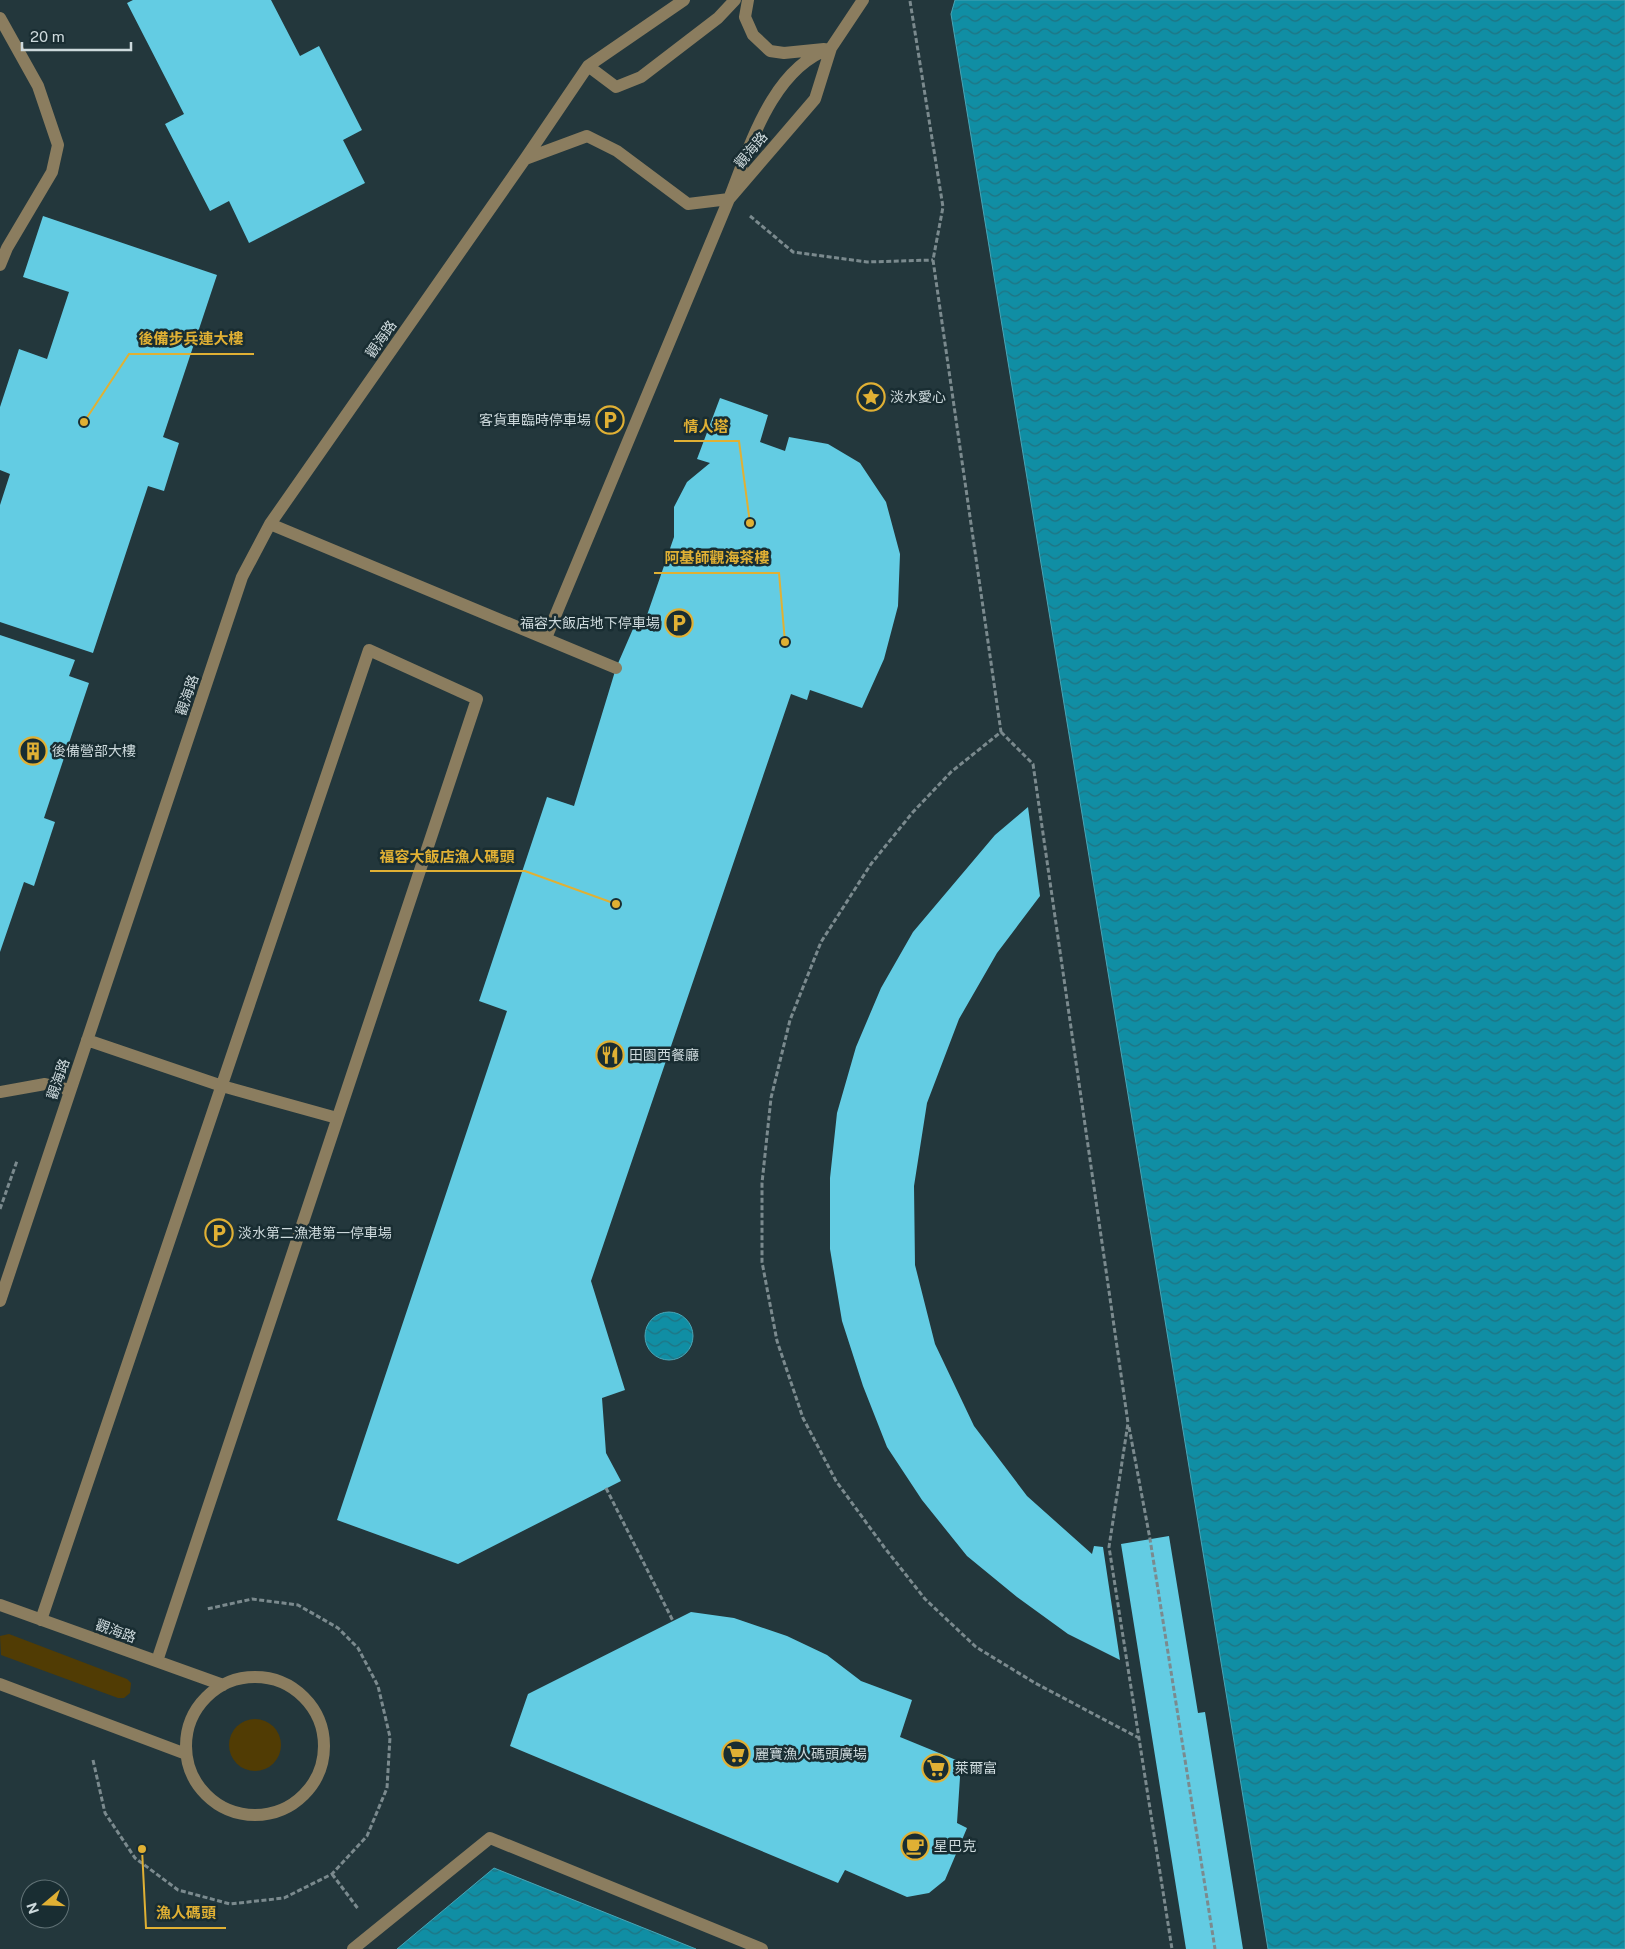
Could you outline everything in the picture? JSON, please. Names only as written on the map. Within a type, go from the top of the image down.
[{"type":"street","name":"觀海路","points":[[0,1302],[242,577],[270,524],[588,66],[684,0]]},
{"type":"street","points":[[588,66],[616,87],[641,77],[718,18],[735,0]]},
{"type":"street","points":[[748,0],[745,17],[753,35],[770,50],[784,53],[831,48]]},
{"type":"street","name":"觀海路","points":[[730,199],[815,99],[831,48],[863,0]]},
{"type":"street","points":[[0,18],[38,86],[58,144],[52,172],[7,248],[0,265]]},
{"type":"street","points":[[546,638],[730,199],[757,128],[785,80],[818,53],[831,48]]},
{"type":"street","points":[[525,159],[587,136],[617,151],[688,204],[730,199]]},
{"type":"street","points":[[270,524],[616,668]]},
{"type":"street","points":[[41,1620],[368,650],[477,699],[157,1662]]},
{"type":"street","points":[[87,1040],[222,1086],[337,1118]]},
{"type":"street","points":[[0,1092],[45,1084],[70,1090]]},
{"type":"street","name":"觀海路","points":[[0,1605],[223,1685]]},
{"type":"street","points":[[255,1676],[278,1680],[298,1691],[314,1709],[323,1731],[324,1754],[318,1777],[304,1795],[286,1808],[266,1814],[243,1815],[222,1807],[205,1794],[192,1776],[186,1754],[187,1731],[196,1709],[211,1692],[232,1680],[255,1676]]},
{"type":"street","points":[[0,1684],[186,1754]]},
{"type":"street","points":[[353,1949],[490,1838],[762,1949]]},
{"type":"path","points":[[910,1],[944,206],[932,260],[1002,732],[1034,764],[1128,1423],[1150,1539],[1215,1949]]},
{"type":"path","points":[[730,199],[792,252],[866,262],[932,260]]},
{"type":"path","points":[[1002,732],[951,772],[913,812],[871,864],[821,942],[790,1020],[771,1098],[762,1183],[762,1262],[777,1341],[803,1418],[836,1480],[884,1547],[925,1599],[976,1647],[1035,1682],[1139,1738]]},
{"type":"path","points":[[1128,1423],[1109,1547],[1172,1949]]},
{"type":"path","points":[[606,1488],[673,1621]]},
{"type":"path","points":[[93,1760],[105,1813],[135,1858],[178,1890],[230,1904],[284,1898],[332,1874],[367,1836],[388,1788],[390,1737],[378,1686],[358,1648],[338,1628],[298,1605],[252,1599],[207,1609]]},
{"type":"path","points":[[332,1874],[375,1931]]},
{"type":"shaded area","points":[[9,1634],[127,1679],[131,1683],[130,1693],[124,1698],[118,1698],[1,1655],[0,1636]]},
{"type":"shaded area","points":[[255,1719],[265,1721],[273,1727],[279,1735],[281,1745],[279,1755],[273,1763],[265,1769],[255,1771],[245,1769],[237,1763],[231,1755],[229,1745],[231,1735],[237,1727],[245,1721]]},
{"type":"water","points":[[955,0],[1625,0],[1625,1949],[1268,1949],[951,14]]},
{"type":"water","points":[[669,1312],[678,1314],[686,1319],[691,1327],[693,1336],[691,1345],[686,1353],[678,1358],[669,1360],[660,1358],[652,1353],[647,1345],[645,1336],[647,1327],[652,1319],[660,1314]]},
{"type":"water","points":[[494,1868],[696,1949],[397,1949]]},
{"type":"building","points":[[133,0],[271,0],[300,56],[319,46],[362,130],[343,140],[365,183],[249,243],[229,201],[210,211],[165,124],[184,114],[127,3]]},
{"type":"building","points":[[43,216],[217,275],[163,437],[179,443],[164,491],[148,486],[93,653],[0,622],[0,505],[10,474],[0,470],[0,407],[19,349],[47,359],[69,292],[23,277]]},
{"type":"building","points":[[720,398],[768,415],[760,442],[785,451],[789,437],[828,444],[860,463],[886,502],[900,554],[898,606],[884,659],[862,708],[810,690],[807,700],[791,694],[591,1281],[625,1390],[602,1398],[606,1453],[621,1481],[458,1564],[337,1520],[507,1011],[479,1001],[547,797],[574,806],[616,668],[639,615],[646,618],[674,537],[674,507],[687,482],[710,463],[697,459]]},
{"type":"building","name":"後備營部大樓","points":[[0,635],[75,660],[69,676],[89,683],[44,818],[55,822],[34,886],[24,882],[0,952]]},
{"type":"building","points":[[1028,807],[1040,896],[997,953],[959,1019],[927,1103],[914,1186],[915,1265],[935,1344],[974,1426],[1027,1496],[1092,1554],[1094,1546],[1103,1547],[1120,1660],[1068,1634],[1017,1597],[967,1556],[922,1500],[887,1447],[863,1386],[842,1321],[830,1249],[830,1178],[837,1113],[856,1047],[881,988],[913,932],[995,835]]},
{"type":"building","points":[[1169,1536],[1198,1713],[1205,1712],[1243,1949],[1186,1949],[1121,1544]]},
{"type":"building","name":"麗寶漁人碼頭廣場","points":[[691,1612],[734,1618],[787,1636],[827,1655],[861,1681],[912,1700],[900,1737],[961,1762],[957,1823],[967,1828],[945,1880],[929,1893],[907,1897],[845,1870],[838,1883],[510,1746],[528,1694]]},
{"type":"place","name":"淡水愛心","points":[[871,397]]},
{"type":"place","name":"客貨車臨時停車場","points":[[610,420]]},
{"type":"place","name":"後備步兵連大樓","points":[[84,422]]},
{"type":"place","name":"情人塔","points":[[750,523]]},
{"type":"place","name":"福容大飯店地下停車場","points":[[679,623]]},
{"type":"place","name":"阿基師觀海茶樓","points":[[785,642]]},
{"type":"place","name":"後備營部大樓","points":[[33,751]]},
{"type":"place","name":"福容大飯店漁人碼頭","points":[[616,904]]},
{"type":"place","name":"田園西餐廳","points":[[610,1055]]},
{"type":"place","name":"淡水第二漁港第一停車場","points":[[219,1233]]},
{"type":"place","name":"麗寶漁人碼頭廣場","points":[[736,1754]]},
{"type":"place","name":"萊爾富","points":[[936,1768]]},
{"type":"place","name":"星巴克","points":[[915,1846]]},
{"type":"place","name":"漁人碼頭","points":[[142,1849]]}]
